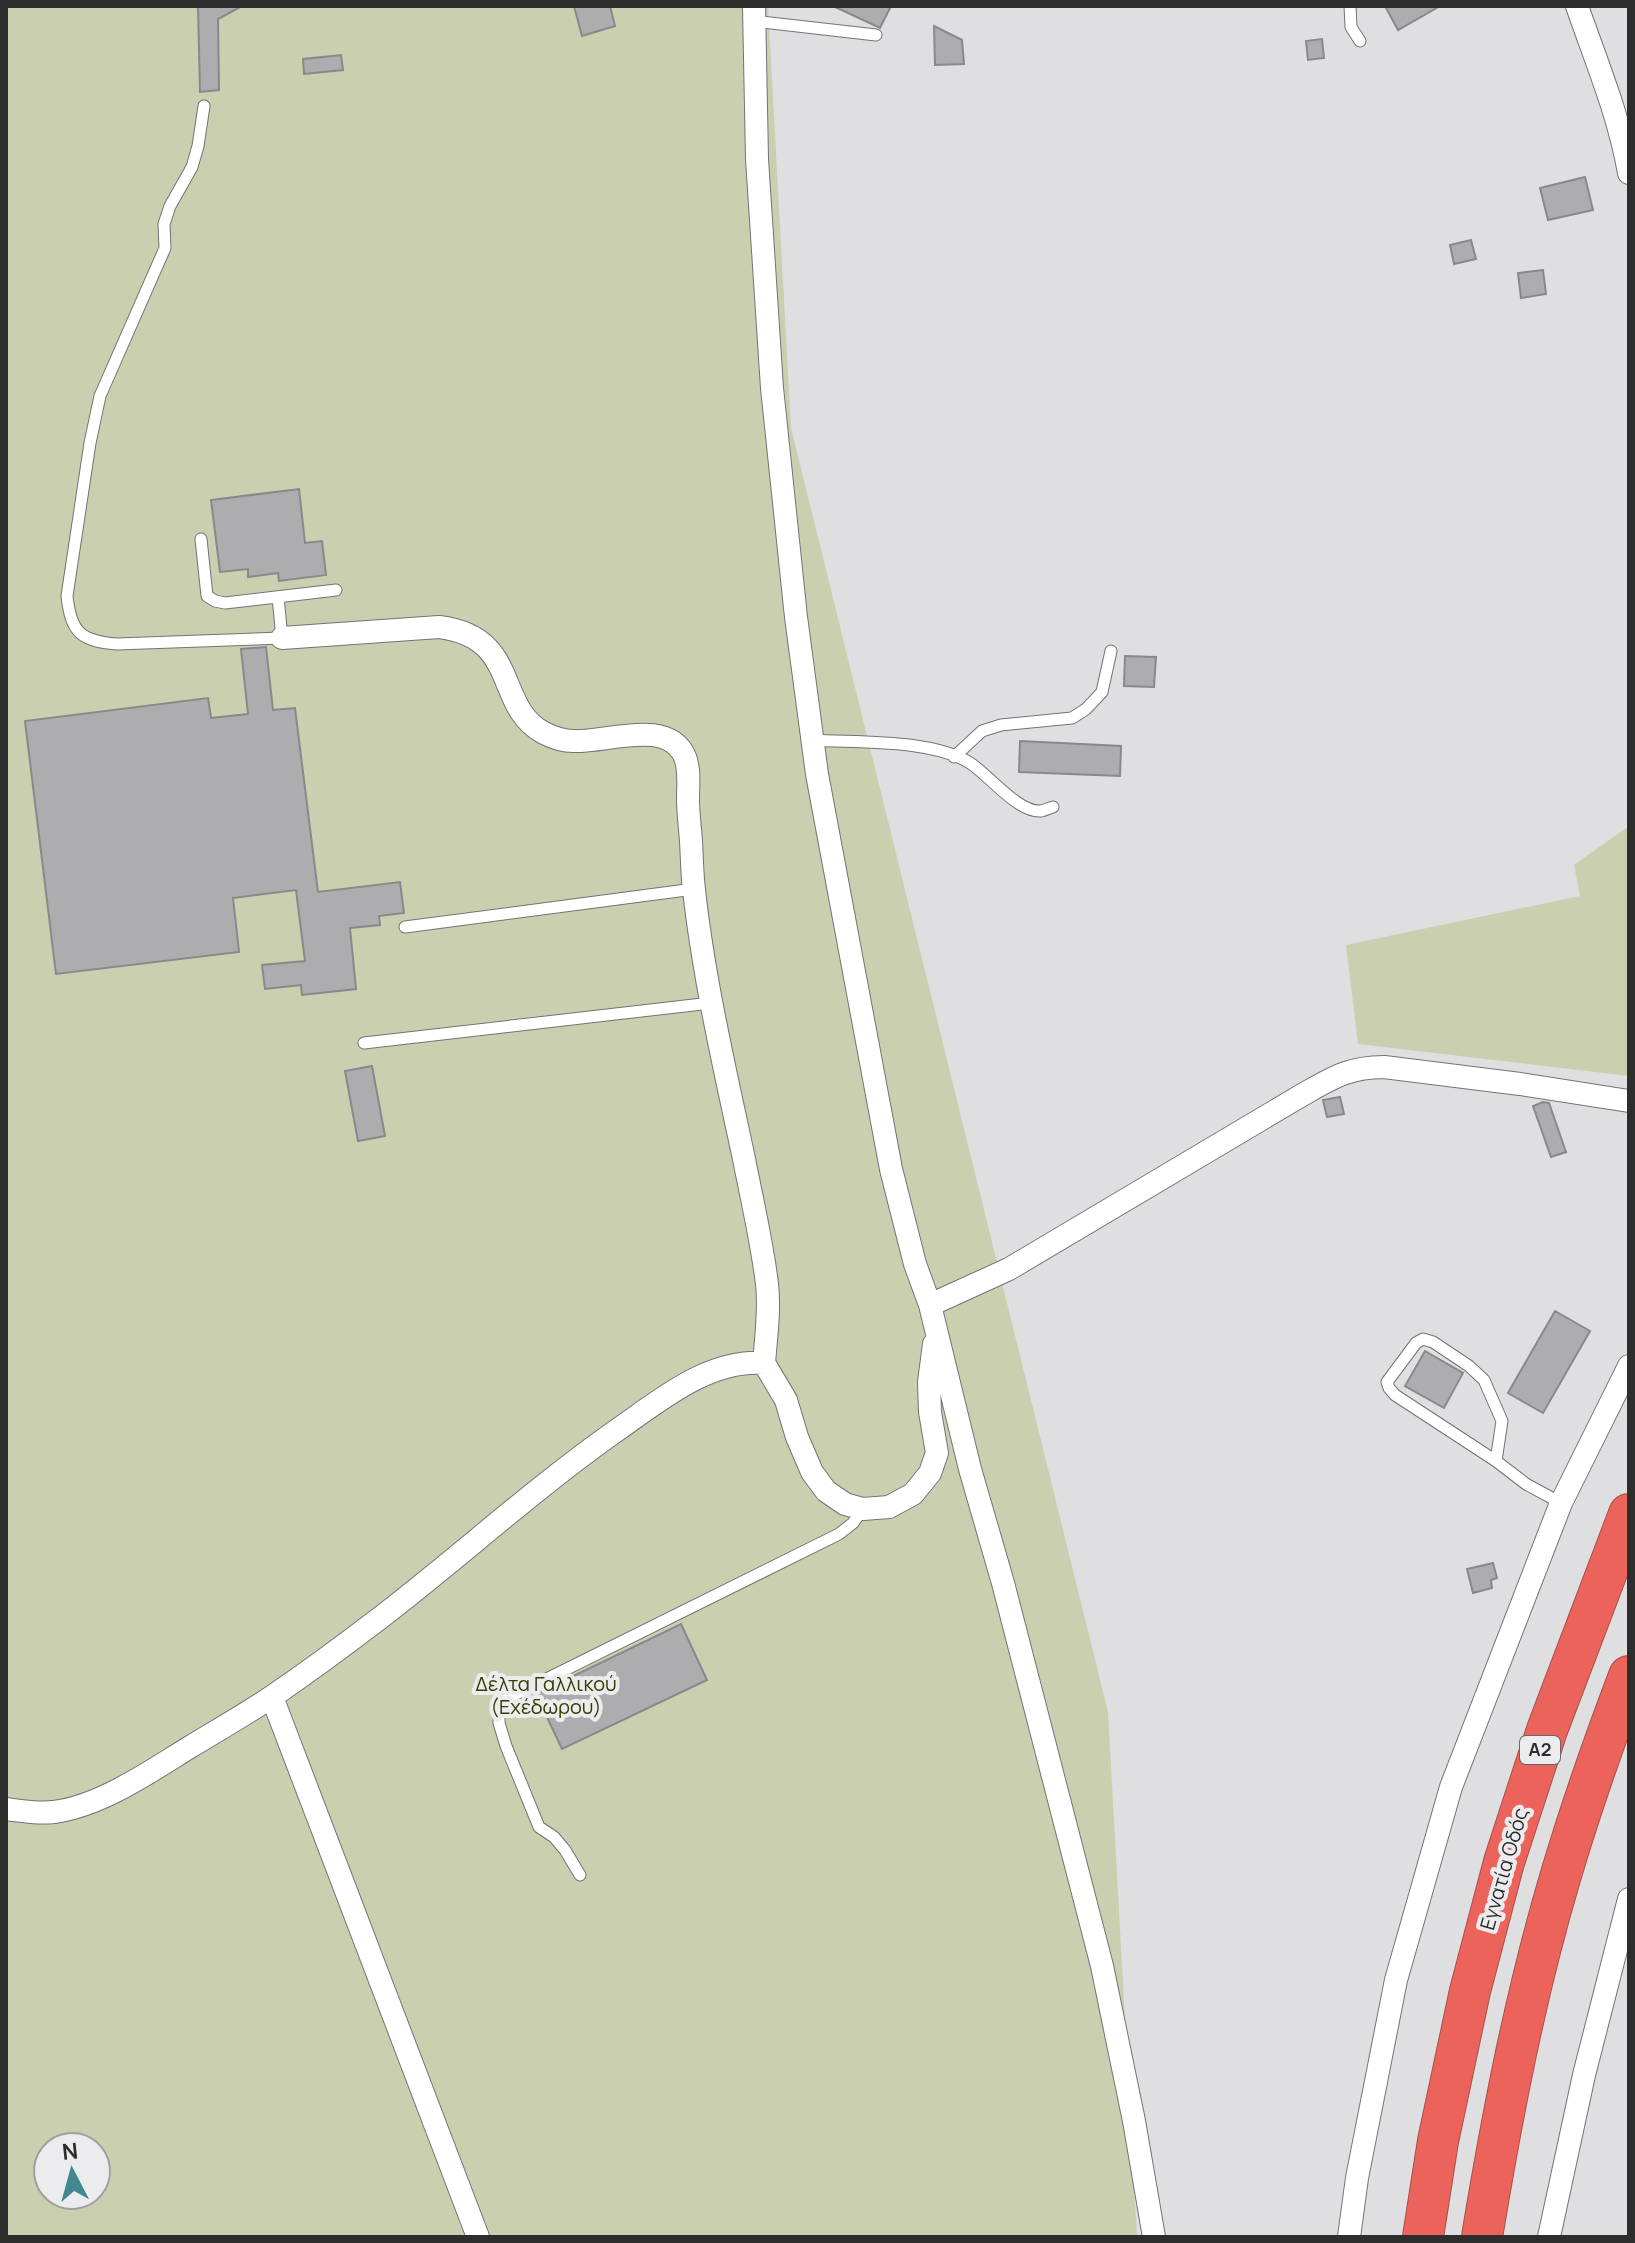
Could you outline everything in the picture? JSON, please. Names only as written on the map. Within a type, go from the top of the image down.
[{"type":"highway","name":"Εγνατία Οδός","points":[[1423,2237],[1438,2141],[1470,1991],[1504,1862],[1547,1730],[1629,1514]]},
{"type":"highway","points":[[1482,2237],[1495,2156],[1525,2013],[1556,1893],[1602,1748],[1629,1676]]},
{"type":"street","points":[[1577,6],[1605,83],[1629,173]]},
{"type":"street","points":[[754,14],[757,159],[772,388],[796,617],[817,774],[891,1169],[915,1264],[930,1305],[970,1469],[1011,1613],[1102,1966],[1154,2237]]},
{"type":"street","points":[[282,638],[439,627],[457,629],[490,650],[522,713],[544,733],[573,741],[662,735],[675,742],[685,757],[688,774],[694,889],[711,1003],[768,1286],[764,1363],[786,1400],[812,1472],[826,1491],[845,1504],[863,1509],[889,1507],[913,1494],[930,1473],[937,1453],[929,1382],[936,1332]]},
{"type":"street","points":[[930,1305],[1009,1269],[1346,1071],[1384,1067],[1629,1101]]},
{"type":"street","points":[[6,1809],[54,1812],[78,1806],[158,1767],[272,1697],[377,1620],[580,1457],[661,1399],[713,1370],[745,1362],[764,1363]]},
{"type":"street","points":[[1349,2237],[1357,2178],[1396,1980],[1451,1787],[1561,1503],[1629,1366]]},
{"type":"street","points":[[272,1697],[478,2237]]},
{"type":"street","points":[[1549,2237],[1584,2075],[1629,1899]]},
{"type":"lane","points":[[1350,6],[1351,27],[1360,41]]},
{"type":"lane","points":[[754,14],[876,35]]},
{"type":"lane","points":[[204,106],[192,167],[170,206],[164,224],[165,248],[97,406],[67,596],[69,612],[82,636],[94,642],[117,644],[282,638],[278,597]]},
{"type":"lane","points":[[201,539],[207,596],[215,601],[225,603],[336,590]]},
{"type":"lane","points":[[954,757],[982,731],[1001,725],[1072,718],[1086,709],[1102,692],[1111,651]]},
{"type":"lane","points":[[813,740],[935,749],[970,763],[1009,796],[1026,806],[1040,811],[1053,807]]},
{"type":"lane","points":[[405,927],[694,889]]},
{"type":"lane","points":[[364,1043],[711,1003]]},
{"type":"lane","points":[[1496,1461],[1502,1421],[1484,1380],[1433,1342],[1423,1339],[1416,1343],[1387,1382],[1395,1395],[1526,1484],[1561,1503]]},
{"type":"lane","points":[[580,1875],[554,1837],[539,1827],[499,1723],[499,1711],[504,1700],[839,1534],[853,1523],[863,1509]]},
{"type":"green space","name":"Δέλτα Γαλλικού (Εχέδωρου)","points":[[6,6],[768,6],[791,428],[1108,1712],[1137,2237],[6,2237]]},
{"type":"green space","points":[[1629,826],[1629,1076],[1358,1044],[1346,945],[1580,896],[1574,865]]},
{"type":"building","points":[[198,6],[242,6],[218,19],[219,90],[200,92]]},
{"type":"building","points":[[574,6],[610,6],[615,26],[582,36]]},
{"type":"building","points":[[833,6],[891,6],[880,28]]},
{"type":"building","points":[[1385,6],[1440,6],[1398,30]]},
{"type":"building","points":[[934,26],[962,40],[964,64],[935,65]]},
{"type":"building","points":[[1322,39],[1324,58],[1308,60],[1306,41]]},
{"type":"building","points":[[341,55],[343,70],[304,74],[303,59]]},
{"type":"building","points":[[1585,177],[1593,210],[1548,220],[1540,188]]},
{"type":"building","points":[[1471,240],[1476,259],[1454,264],[1450,245]]},
{"type":"building","points":[[1543,270],[1546,294],[1521,298],[1518,273]]},
{"type":"building","points":[[299,489],[305,543],[322,541],[326,575],[279,581],[278,573],[248,577],[248,569],[220,572],[211,500]]},
{"type":"building","points":[[266,647],[273,710],[295,708],[318,892],[400,882],[404,913],[379,916],[380,925],[350,928],[356,989],[302,995],[301,985],[265,989],[262,965],[305,961],[296,890],[233,898],[239,952],[56,974],[25,721],[208,698],[211,718],[248,714],[241,649]]},
{"type":"building","points":[[1125,656],[1156,657],[1154,687],[1124,686]]},
{"type":"building","points":[[1020,741],[1121,746],[1120,776],[1019,772]]},
{"type":"building","points":[[372,1066],[385,1136],[358,1141],[345,1071]]},
{"type":"building","points":[[1340,1097],[1344,1114],[1327,1117],[1323,1100]]},
{"type":"building","points":[[1549,1103],[1566,1152],[1551,1157],[1533,1106]]},
{"type":"building","points":[[1555,1311],[1590,1331],[1543,1413],[1508,1393]]},
{"type":"building","points":[[1425,1351],[1463,1373],[1444,1408],[1405,1386]]},
{"type":"building","points":[[1493,1563],[1497,1578],[1491,1580],[1492,1588],[1473,1593],[1467,1569]]},
{"type":"building","points":[[681,1624],[707,1680],[562,1749],[536,1694]]}]
